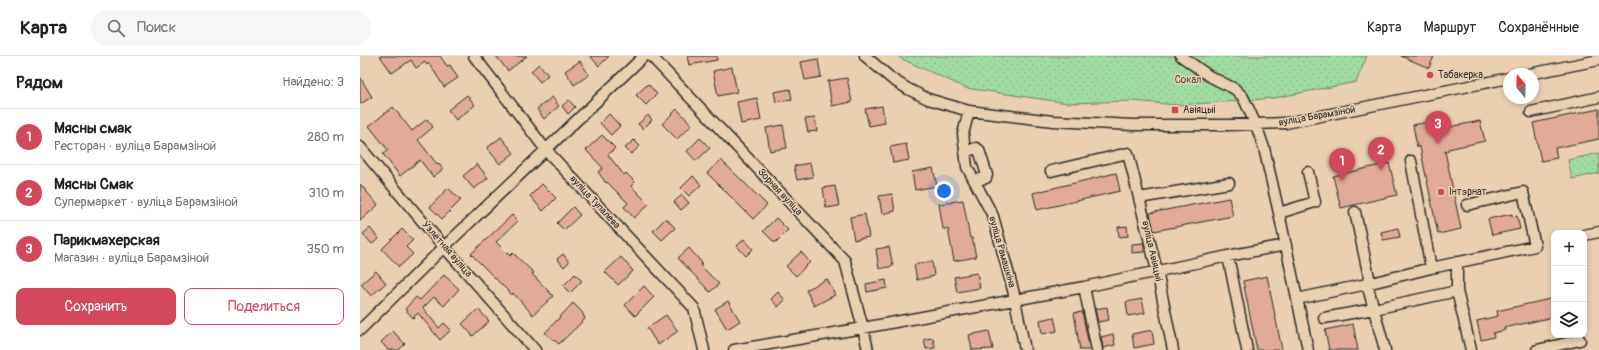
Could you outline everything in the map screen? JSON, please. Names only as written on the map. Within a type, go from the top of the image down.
[{"type":"street","name":"вуліца Тупалева","points":[[474,56],[546,150],[694,308],[704,350]]},
{"type":"street","points":[[360,330],[444,247],[644,56]]},
{"type":"street","name":"Зорная вуліца","points":[[651,56],[845,261],[864,328],[868,350]]},
{"type":"street","points":[[865,56],[892,79],[908,90],[928,99],[969,111]]},
{"type":"street","points":[[1182,56],[1209,76],[1235,89],[1243,97],[1256,125],[1279,212],[1308,350]]},
{"type":"street","points":[[1539,72],[1599,60]]},
{"type":"street","name":"вуліца Барамзіной","points":[[969,111],[1053,121],[1168,126],[1256,125],[1286,123],[1308,119],[1503,79]]},
{"type":"street","points":[[1531,112],[1599,98]]},
{"type":"street","name":"вуліца Рамашкіна","points":[[969,111],[963,134],[967,167],[993,216],[1015,300],[1025,350]]},
{"type":"street","name":"Узлётная вуліца","points":[[360,147],[444,247],[535,350]]},
{"type":"street","points":[[965,152],[976,148],[979,150],[987,175],[986,178],[974,180]]},
{"type":"street","name":"вуліца Авіяцыі","points":[[1051,171],[1128,153],[1157,271],[1173,350]]},
{"type":"street","points":[[1411,161],[1431,268]]},
{"type":"street","points":[[1279,212],[1315,202],[1308,172]]},
{"type":"street","points":[[1139,198],[1229,183]]},
{"type":"street","points":[[1297,299],[1457,262],[1535,246],[1523,192],[1467,205]]},
{"type":"street","points":[[1355,212],[1369,277],[1367,284],[1385,350]]},
{"type":"street","points":[[1587,235],[1599,232]]},
{"type":"street","points":[[734,350],[864,328],[1084,287],[1286,245]]},
{"type":"street","points":[[1228,256],[1247,350]]},
{"type":"street","points":[[1457,262],[1457,291],[1471,350]]},
{"type":"street","points":[[1084,287],[1097,350]]},
{"type":"street","points":[[1324,318],[1457,291]]},
{"type":"street","points":[[1537,350],[1580,340]]},
{"type":"green space","name":"Сокал","points":[[898,56],[1367,56],[1356,82],[1274,98],[1178,105],[1132,101],[1068,103],[966,88]]},
{"type":"green space","points":[[1599,153],[1599,173],[1572,179],[1568,160]]},
{"type":"building","points":[[380,56],[440,56],[447,66],[450,65],[458,78],[444,87],[429,63],[427,65],[425,62],[416,68],[411,60],[392,73]]},
{"type":"building","points":[[496,56],[527,56],[508,71]]},
{"type":"building","points":[[590,56],[609,56],[599,66]]},
{"type":"building","points":[[687,56],[717,56],[717,60],[689,65]]},
{"type":"building","points":[[1401,56],[1434,56],[1429,68]]},
{"type":"building","points":[[818,59],[821,77],[805,80],[801,62]]},
{"type":"building","points":[[580,61],[589,75],[574,85],[565,71]]},
{"type":"building","points":[[539,64],[548,75],[540,82],[531,71]]},
{"type":"building","points":[[732,67],[737,92],[718,96],[713,71]]},
{"type":"building","points":[[360,77],[372,97],[360,104]]},
{"type":"building","points":[[847,78],[852,102],[832,106],[828,81]]},
{"type":"building","points":[[648,84],[657,94],[646,105],[636,95]]},
{"type":"building","points":[[790,89],[792,99],[776,102],[774,92]]},
{"type":"building","points":[[467,95],[475,105],[456,120],[448,110]]},
{"type":"building","points":[[552,97],[559,106],[544,119],[537,109]]},
{"type":"building","points":[[757,98],[761,120],[741,124],[737,102]]},
{"type":"building","points":[[569,100],[575,107],[568,114],[562,106]]},
{"type":"building","points":[[882,106],[885,123],[869,126],[865,109]]},
{"type":"building","points":[[393,107],[412,131],[427,119],[433,127],[418,140],[437,164],[438,163],[443,169],[433,177],[420,160],[400,176],[383,154],[388,150],[369,126]]},
{"type":"building","points":[[677,109],[692,125],[677,139],[662,124]]},
{"type":"building","points":[[1599,109],[1599,139],[1555,148],[1557,158],[1541,161],[1533,123]]},
{"type":"building","points":[[609,114],[620,126],[611,135],[600,123]]},
{"type":"building","points":[[648,115],[652,120],[643,129],[638,124]]},
{"type":"building","points":[[815,118],[817,131],[808,132],[805,119]]},
{"type":"building","name":"Інтэрнат","points":[[1432,121],[1433,130],[1480,121],[1485,141],[1448,149],[1448,151],[1445,151],[1461,229],[1438,234],[1420,147],[1417,147],[1413,125]]},
{"type":"building","points":[[783,125],[787,148],[770,151],[766,128]]},
{"type":"building","points":[[602,135],[615,148],[608,155],[624,175],[626,173],[635,182],[631,186],[649,204],[634,218],[624,207],[628,203],[607,182],[606,183],[598,172],[603,168],[586,150]]},
{"type":"building","points":[[501,137],[514,153],[500,164],[487,148]]},
{"type":"building","points":[[700,138],[710,148],[696,161],[687,151]]},
{"type":"building","points":[[634,140],[640,146],[631,154],[625,148]]},
{"type":"building","points":[[906,144],[909,160],[893,163],[890,147]]},
{"type":"building","points":[[721,160],[767,205],[753,219],[707,173]]},
{"type":"building","points":[[810,163],[813,177],[797,180],[794,166]]},
{"type":"building","points":[[1389,163],[1397,195],[1341,208],[1333,176]]},
{"type":"building","points":[[477,164],[488,178],[474,189],[463,176]]},
{"type":"building","points":[[933,168],[937,186],[915,190],[912,172]]},
{"type":"building","points":[[1116,173],[1120,191],[1037,210],[1033,193]]},
{"type":"building","points":[[693,176],[701,185],[689,196],[681,188]]},
{"type":"building","points":[[360,184],[378,205],[360,221]]},
{"type":"building","points":[[542,184],[556,198],[543,211],[530,196]]},
{"type":"building","points":[[835,186],[839,206],[826,208],[823,188]]},
{"type":"building","points":[[448,188],[461,200],[442,219],[430,207]]},
{"type":"building","points":[[892,194],[895,211],[882,214],[879,196]]},
{"type":"building","points":[[682,195],[689,203],[681,210],[674,202]]},
{"type":"building","points":[[1229,198],[1233,216],[1154,231],[1150,213]]},
{"type":"building","points":[[963,200],[970,238],[972,238],[976,257],[954,261],[948,229],[943,229],[939,204]]},
{"type":"building","points":[[573,207],[580,215],[564,230],[557,223]]},
{"type":"building","points":[[865,214],[869,237],[854,240],[850,217]]},
{"type":"building","points":[[1512,214],[1512,217],[1517,216],[1520,229],[1492,235],[1488,219]]},
{"type":"building","points":[[512,215],[518,221],[496,242],[510,256],[513,253],[534,273],[532,274],[553,296],[533,315],[513,293],[512,295],[471,254]]},
{"type":"building","points":[[666,218],[675,228],[662,240],[653,231]]},
{"type":"building","points":[[776,218],[788,230],[775,243],[763,231]]},
{"type":"building","points":[[1127,226],[1128,236],[1119,237],[1118,227]]},
{"type":"building","points":[[370,228],[379,239],[372,244],[363,234]]},
{"type":"building","points":[[1398,228],[1400,237],[1383,240],[1381,232]]},
{"type":"building","points":[[402,229],[413,240],[406,247],[413,254],[399,267],[382,249]]},
{"type":"building","points":[[744,239],[753,249],[746,256],[737,246]]},
{"type":"building","points":[[1144,243],[1144,252],[1132,253],[1132,244]]},
{"type":"building","points":[[889,247],[893,266],[879,269],[876,249]]},
{"type":"building","points":[[689,248],[702,263],[700,265],[719,284],[710,292],[678,258]]},
{"type":"building","points":[[801,252],[810,262],[796,276],[786,266]]},
{"type":"building","points":[[563,254],[569,262],[564,267],[557,259]]},
{"type":"building","points":[[621,257],[633,271],[618,285],[605,272]]},
{"type":"building","points":[[932,261],[934,276],[917,280],[914,265]]},
{"type":"building","points":[[376,271],[386,283],[371,296],[361,284]]},
{"type":"building","points":[[977,273],[980,288],[957,292],[954,277]]},
{"type":"building","points":[[575,274],[582,281],[570,293],[563,286]]},
{"type":"building","points":[[444,275],[459,289],[444,306],[434,297],[423,308],[439,328],[444,323],[451,330],[440,340],[418,313],[413,318],[405,309],[416,297],[420,300]]},
{"type":"building","points":[[1267,276],[1282,350],[1257,350],[1243,281]]},
{"type":"building","points":[[827,279],[835,295],[814,306],[806,290]]},
{"type":"building","points":[[886,280],[887,288],[867,292],[866,284]]},
{"type":"building","points":[[644,286],[654,297],[635,316],[625,305]]},
{"type":"building","points":[[778,292],[785,300],[778,307],[771,299]]},
{"type":"building","points":[[1142,299],[1145,313],[1128,316],[1126,302]]},
{"type":"building","points":[[1551,299],[1551,318],[1504,328],[1505,330],[1493,333],[1494,337],[1481,340],[1477,321],[1498,316],[1497,311]]},
{"type":"building","points":[[728,301],[740,321],[727,329],[715,309]]},
{"type":"building","points":[[573,303],[582,312],[585,319],[559,344],[545,333]]},
{"type":"building","points":[[1107,307],[1109,320],[1098,322],[1095,309]]},
{"type":"building","points":[[478,309],[489,321],[473,336],[462,324]]},
{"type":"building","points":[[1082,312],[1090,350],[1080,350],[1074,313]]},
{"type":"building","points":[[666,315],[678,331],[658,345],[647,328]]},
{"type":"building","points":[[1054,317],[1057,331],[1042,334],[1040,320]]},
{"type":"building","points":[[1353,324],[1358,350],[1329,350],[1325,330]]},
{"type":"building","points":[[1152,330],[1154,344],[1134,348],[1132,334]]},
{"type":"building","points":[[393,331],[405,344],[399,350],[388,350],[381,342]]},
{"type":"building","points":[[989,331],[993,349],[972,350],[969,335]]},
{"type":"building","points":[[1113,334],[1115,345],[1103,348],[1101,337]]},
{"type":"building","points":[[933,338],[935,348],[926,349],[924,339]]},
{"type":"place","name":"Табакерка","points":[[1430,75]]},
{"type":"place","name":"Авіяцыі","points":[[1175,110]]},
{"type":"place","name":"Парикмахерская","points":[[1438,144]]},
{"type":"place","name":"Мясны Смак","points":[[1381,170]]},
{"type":"place","name":"Мясны смак","points":[[1342,181]]},
{"type":"place","name":"Інтэрнат","points":[[1441,192]]}]
